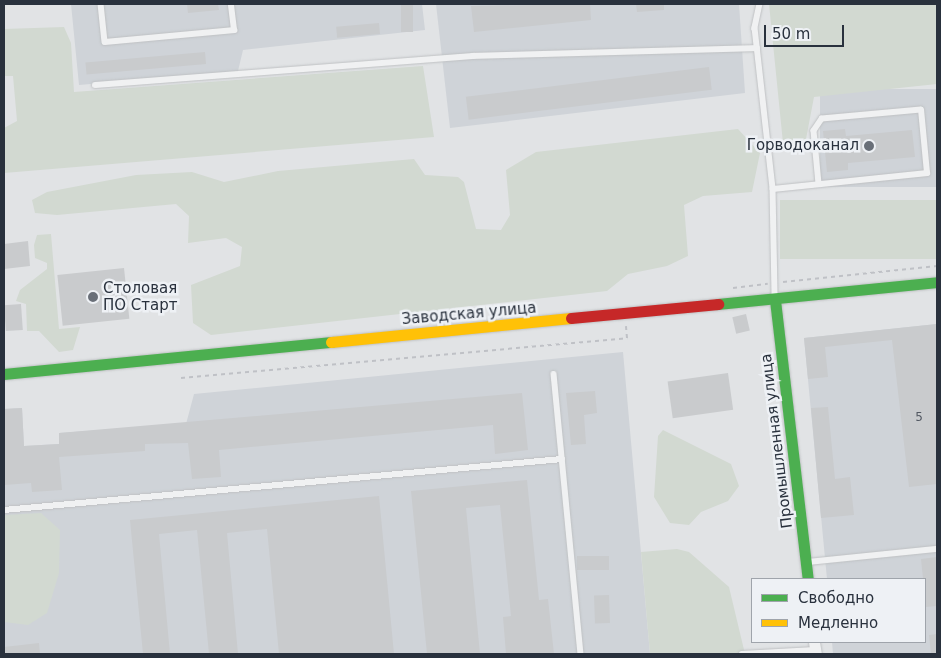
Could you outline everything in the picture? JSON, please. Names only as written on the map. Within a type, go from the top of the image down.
[{"type":"main road","name":"Заводская улица","points":[[4,374],[775,300],[937,282]]},
{"type":"main road","name":"Промышленная улица","points":[[775,300],[808,578]]},
{"type":"lane","points":[[101,4],[104,42],[234,30],[231,4]]},
{"type":"lane","points":[[760,4],[757,48],[773,189],[775,300]]},
{"type":"lane","points":[[95,86],[473,56],[757,48]]},
{"type":"lane","points":[[773,189],[927,173],[921,110],[822,119],[814,131],[819,184]]},
{"type":"lane","points":[[554,374],[581,654]]},
{"type":"lane","points":[[4,510],[562,459]]},
{"type":"lane","points":[[806,562],[937,549]]},
{"type":"lane","points":[[742,654],[815,649]]},
{"type":"shaded area","points":[[71,4],[422,4],[425,30],[243,50],[238,71],[79,85]]},
{"type":"shaded area","points":[[436,4],[739,4],[745,93],[450,128]]},
{"type":"shaded area","points":[[769,4],[937,4],[937,84],[814,97],[806,139],[783,143]]},
{"type":"shaded area","points":[[64,27],[71,43],[74,92],[423,66],[434,137],[4,173],[4,128],[17,121],[13,76],[4,76],[4,29]]},
{"type":"shaded area","points":[[820,89],[937,89],[937,187],[820,187]]},
{"type":"shaded area","points":[[738,129],[760,153],[752,192],[703,196],[684,205],[688,256],[667,266],[628,274],[607,291],[211,335],[193,323],[191,285],[240,266],[242,247],[226,238],[188,243],[189,216],[176,204],[57,215],[35,213],[32,200],[47,192],[136,175],[192,172],[224,182],[278,171],[414,159],[425,175],[458,177],[464,182],[476,229],[501,230],[510,215],[506,170],[536,152]]},
{"type":"shaded area","points":[[780,200],[937,200],[937,259],[780,259]]},
{"type":"shaded area","points":[[51,234],[59,329],[80,327],[73,350],[59,352],[39,331],[27,331],[26,304],[16,301],[20,290],[47,269],[47,263],[35,258],[34,245],[37,235]]},
{"type":"shaded area","points":[[937,324],[937,654],[833,654],[832,643],[926,643],[926,578],[827,578],[804,338]]},
{"type":"shaded area","points":[[623,352],[650,654],[4,654],[4,409],[22,408],[24,446],[59,444],[59,433],[186,424],[194,394]]},
{"type":"shaded area","points":[[663,430],[731,464],[739,486],[728,501],[701,512],[689,525],[670,523],[654,497],[658,436]]},
{"type":"shaded area","points":[[41,513],[60,530],[59,573],[47,613],[28,625],[4,622],[4,515]]},
{"type":"shaded area","points":[[677,549],[689,552],[729,587],[745,654],[650,654],[641,552]]},
{"type":"building","points":[[187,4],[218,4],[219,10],[188,13]]},
{"type":"building","points":[[401,4],[413,4],[413,32],[401,32]]},
{"type":"building","points":[[590,4],[591,20],[474,32],[471,6]]},
{"type":"building","points":[[636,4],[664,4],[664,10],[637,12]]},
{"type":"building","points":[[379,23],[380,34],[337,38],[336,27]]},
{"type":"building","points":[[205,52],[206,64],[87,74],[85,62]]},
{"type":"building","points":[[709,67],[712,90],[469,120],[466,97]]},
{"type":"building","name":"Горводоканал","points":[[845,129],[846,136],[912,130],[915,157],[848,163],[848,170],[827,172],[823,131]]},
{"type":"building","points":[[28,241],[30,266],[4,269],[4,244]]},
{"type":"building","name":"Столовая ПО Старт","points":[[124,268],[129,319],[63,326],[57,275]]},
{"type":"building","points":[[21,304],[23,330],[6,331],[4,305]]},
{"type":"building","points":[[746,314],[750,331],[736,334],[732,317]]},
{"type":"building","points":[[937,324],[937,484],[909,487],[892,340],[825,347],[828,377],[808,379],[804,338]]},
{"type":"building","points":[[728,373],[733,410],[673,418],[668,381]]},
{"type":"building","points":[[595,391],[597,413],[584,415],[586,444],[571,445],[566,393]]},
{"type":"building","points":[[522,393],[528,450],[495,454],[493,425],[219,450],[221,477],[192,479],[188,443],[145,444],[145,451],[59,457],[62,490],[32,492],[31,483],[4,485],[4,409],[22,408],[24,446],[59,444],[59,433]]},
{"type":"building","points":[[828,407],[835,479],[850,477],[854,515],[821,518],[811,408]]},
{"type":"building","points":[[527,480],[539,600],[548,599],[554,654],[506,654],[503,617],[511,616],[500,505],[466,508],[480,654],[427,654],[411,491]]},
{"type":"building","points":[[379,496],[394,654],[279,654],[267,529],[227,533],[238,654],[209,654],[197,530],[159,534],[170,654],[143,654],[130,520]]},
{"type":"building","points":[[577,556],[609,556],[609,570],[577,570]]},
{"type":"building","points":[[937,557],[937,606],[926,607],[926,578],[923,578],[921,559]]},
{"type":"building","points":[[609,595],[610,623],[595,624],[594,596]]},
{"type":"building","points":[[937,634],[937,654],[931,654],[929,635]]},
{"type":"building","points":[[39,643],[40,654],[4,654],[4,647]]},
{"type":"traffic: fast","points":[[718,304],[937,282]]},
{"type":"traffic: fast","points":[[775,300],[808,578]]},
{"type":"traffic: fast","points":[[4,374],[331,342]]},
{"type":"traffic: slow","points":[[331,342],[571,318]]},
{"type":"traffic: jam","points":[[571,318],[718,304]]},
{"type":"place","name":"Горводоканал","points":[[869,146]]},
{"type":"place","name":"Столовая ПО Старт","points":[[93,297]]}]
